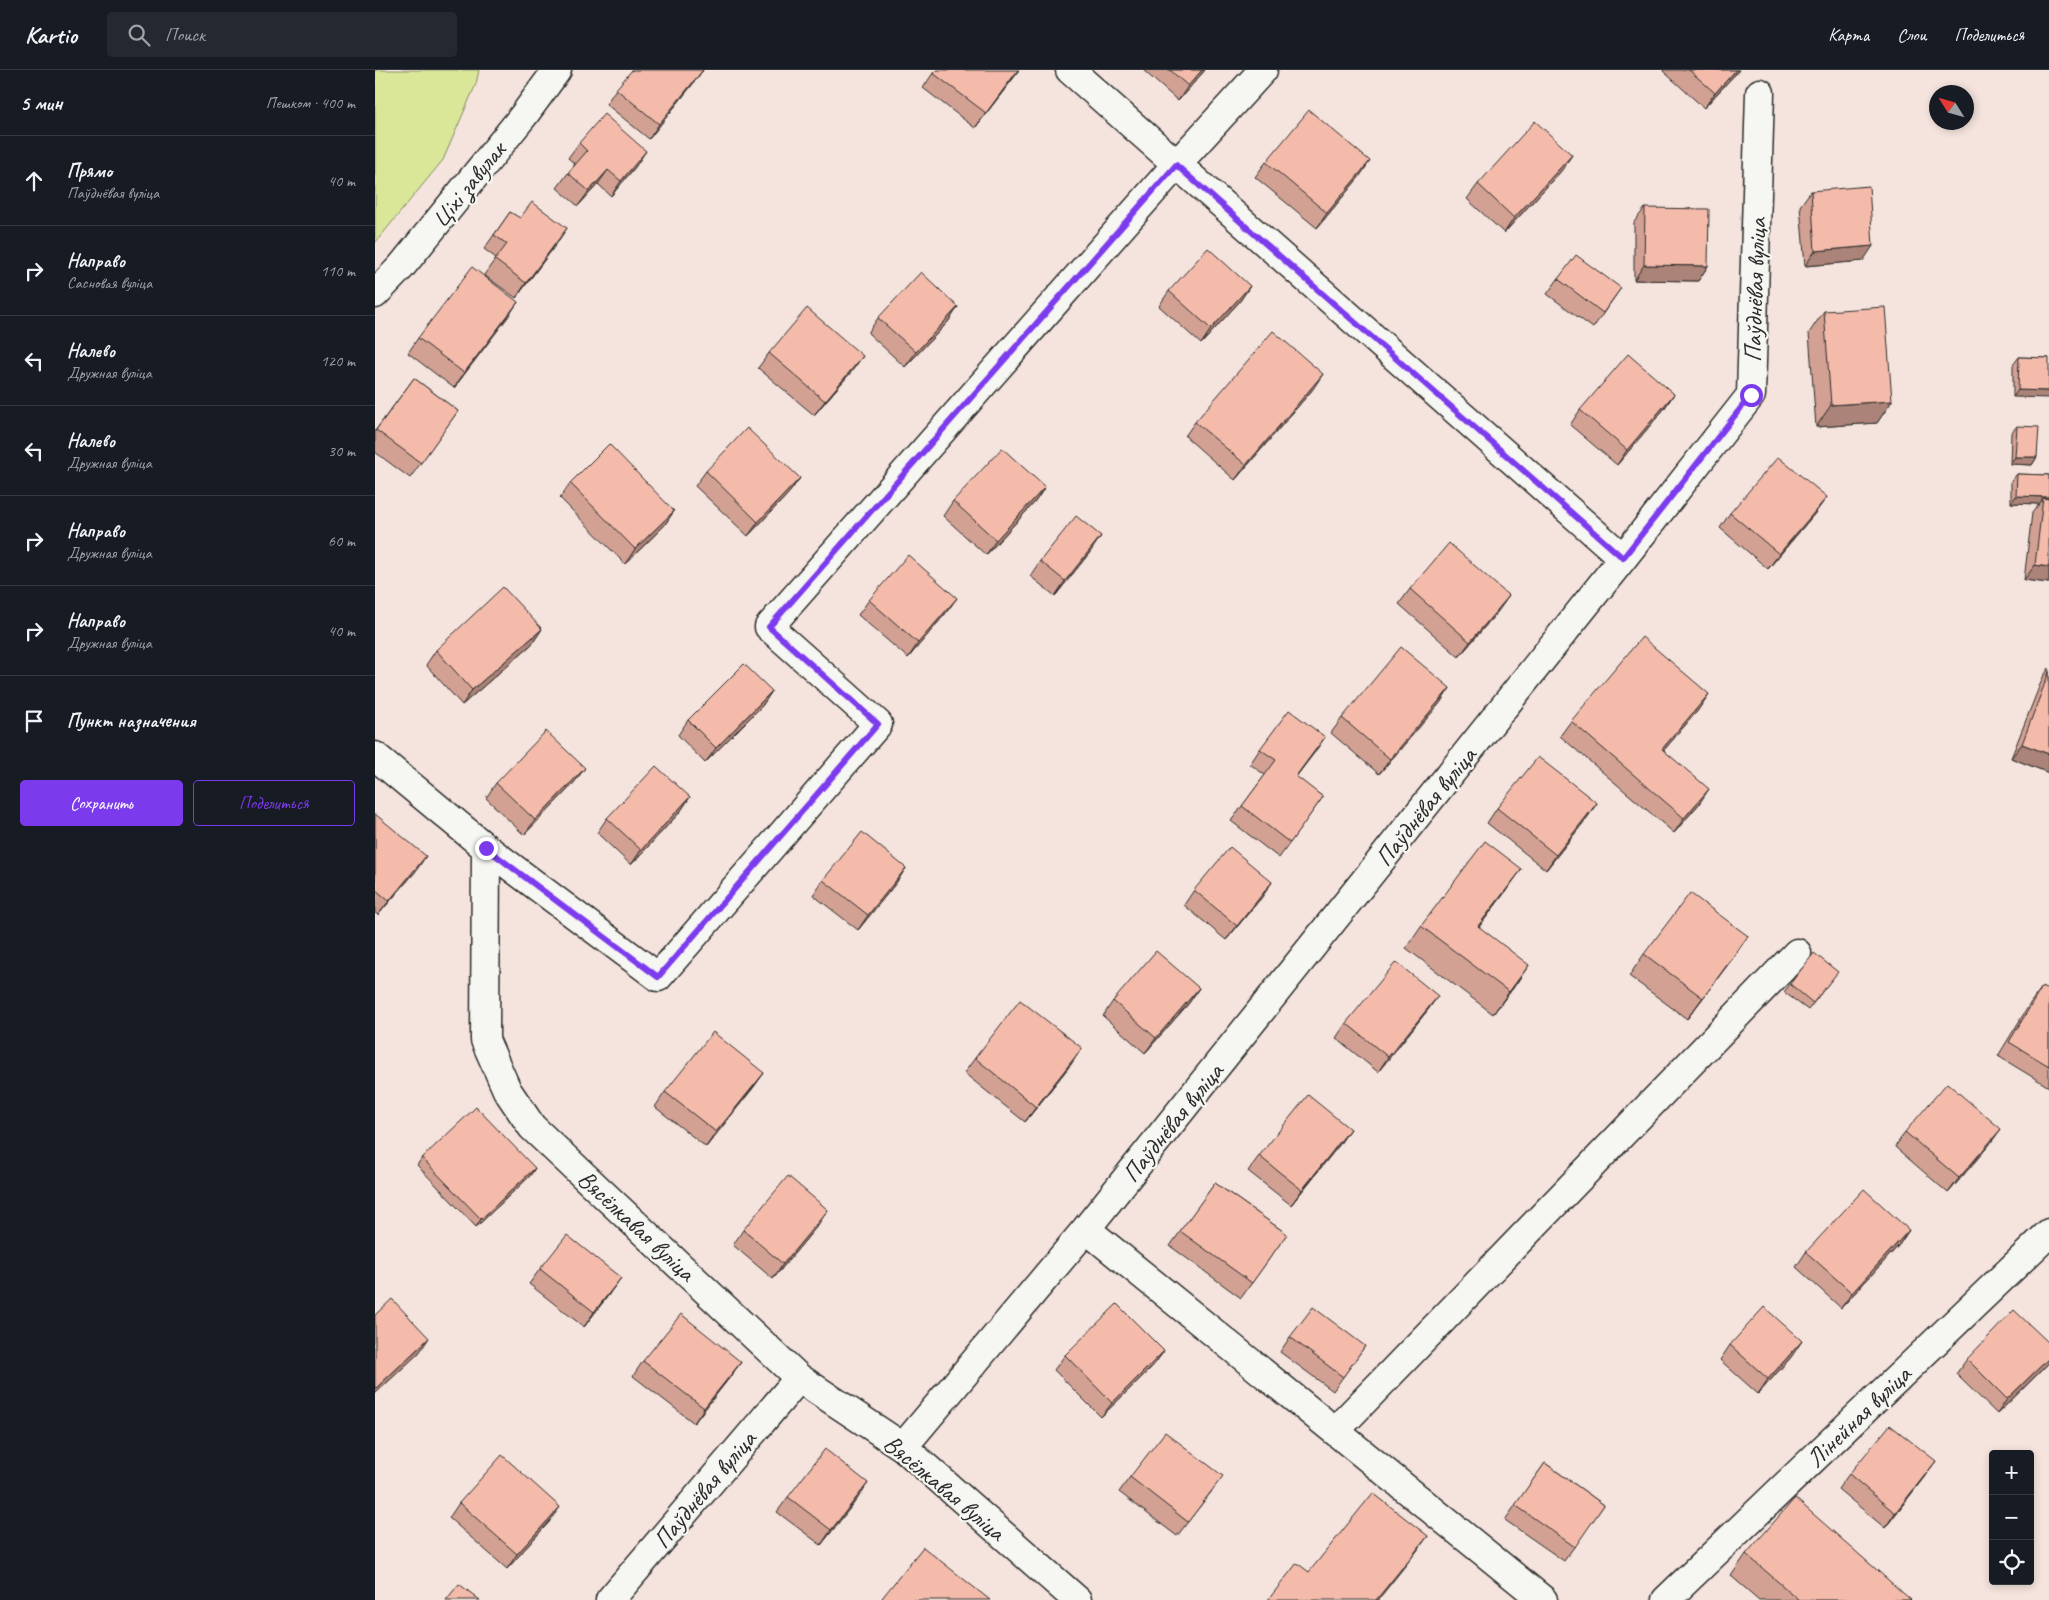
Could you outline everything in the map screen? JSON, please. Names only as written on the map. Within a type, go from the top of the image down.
[{"type":"street","name":"Ціхі завулак","points":[[375,294],[413,252],[557,70]]},
{"type":"street","points":[[1070,70],[1623,558]]},
{"type":"street","points":[[375,756],[486,848],[658,977],[878,724],[769,627],[1176,165],[1263,70]]},
{"type":"street","name":"Паўднёвая вуліца","points":[[903,1448],[1086,1229],[1623,558],[1751,395],[1759,93]]},
{"type":"street","name":"Вясёлкавая вуліца","points":[[486,848],[485,1040],[507,1090],[532,1127],[799,1378],[903,1448],[1077,1600]]},
{"type":"street","points":[[1335,1431],[1797,953]]},
{"type":"street","points":[[1086,1229],[1543,1600]]},
{"type":"street","name":"Лінейная вуліца","points":[[1666,1600],[2049,1233]]},
{"type":"street","name":"Паўднёвая вуліца","points":[[610,1600],[799,1378]]},
{"type":"green space","points":[[375,70],[479,70],[476,84],[443,160],[375,243]]},
{"type":"building","points":[[632,70],[703,70],[659,124],[616,89]]},
{"type":"building","points":[[936,70],[1018,70],[986,113],[933,73]]},
{"type":"building","points":[[1170,70],[1202,70],[1188,86]]},
{"type":"building","points":[[1689,70],[1736,70],[1715,93]]},
{"type":"building","points":[[1309,110],[1370,161],[1327,213],[1266,162]]},
{"type":"building","points":[[604,114],[646,151],[621,181],[608,170],[589,191],[568,173],[587,151],[579,143]]},
{"type":"building","points":[[1535,121],[1572,155],[1514,218],[1478,184]]},
{"type":"building","points":[[1869,186],[1873,246],[1815,251],[1811,191]]},
{"type":"building","points":[[532,202],[567,228],[526,283],[495,260],[507,244],[494,235],[510,212],[520,218]]},
{"type":"building","points":[[1645,208],[1709,209],[1708,266],[1644,265]]},
{"type":"building","points":[[1208,248],[1250,286],[1211,329],[1169,291]]},
{"type":"building","points":[[1576,255],[1621,288],[1603,313],[1558,279]]},
{"type":"building","points":[[472,267],[518,302],[464,373],[418,338]]},
{"type":"building","points":[[921,272],[958,307],[916,352],[878,318]]},
{"type":"building","points":[[1885,307],[1892,401],[1831,405],[1824,311]]},
{"type":"building","points":[[807,308],[863,356],[825,401],[769,353]]},
{"type":"building","points":[[1273,331],[1323,374],[1246,465],[1195,422]]},
{"type":"building","points":[[1628,354],[1674,394],[1627,450],[1580,410]]},
{"type":"building","points":[[2019,357],[2049,358],[2049,391],[2018,390]]},
{"type":"building","points":[[414,378],[458,411],[421,463],[376,430]]},
{"type":"building","points":[[2017,426],[2039,427],[2037,457],[2015,457]]},
{"type":"building","points":[[747,428],[800,478],[758,522],[706,471]]},
{"type":"building","points":[[609,444],[674,511],[635,549],[570,483]]},
{"type":"building","points":[[1002,448],[1045,487],[996,540],[953,501]]},
{"type":"building","points":[[1778,457],[1827,497],[1779,554],[1730,513]]},
{"type":"building","points":[[2017,474],[2049,475],[2049,497],[2016,496]]},
{"type":"building","points":[[2043,498],[2049,499],[2049,567],[2035,565]]},
{"type":"building","points":[[1076,516],[1101,536],[1065,581],[1040,561]]},
{"type":"building","points":[[1449,543],[1509,596],[1470,642],[1410,589]]},
{"type":"building","points":[[908,555],[957,598],[918,643],[869,600]]},
{"type":"building","points":[[503,587],[542,629],[472,690],[436,650]]},
{"type":"building","points":[[1642,637],[1709,694],[1662,749],[1709,789],[1684,818],[1571,721]]},
{"type":"building","points":[[1401,647],[1450,688],[1390,759],[1342,718]]},
{"type":"building","points":[[744,664],[772,691],[716,748],[688,720]]},
{"type":"building","points":[[2049,672],[2049,754],[2022,744]]},
{"type":"building","points":[[1289,710],[1325,737],[1296,776],[1323,797],[1290,843],[1242,806],[1276,760],[1260,749]]},
{"type":"building","points":[[546,731],[585,768],[535,820],[496,783]]},
{"type":"building","points":[[1538,757],[1597,803],[1556,855],[1497,808]]},
{"type":"building","points":[[656,766],[690,797],[641,850],[607,818]]},
{"type":"building","points":[[375,814],[426,856],[389,901],[375,889]]},
{"type":"building","points":[[862,832],[906,868],[868,915],[823,880]]},
{"type":"building","points":[[1485,841],[1522,869],[1478,926],[1529,965],[1509,992],[1421,926]]},
{"type":"building","points":[[1230,847],[1272,882],[1237,926],[1194,890]]},
{"type":"building","points":[[1690,893],[1748,936],[1703,998],[1644,954]]},
{"type":"building","points":[[1156,951],[1199,988],[1156,1038],[1113,1001]]},
{"type":"building","points":[[1814,953],[1838,972],[1813,1003],[1790,984]]},
{"type":"building","points":[[1396,962],[1438,996],[1388,1057],[1346,1023]]},
{"type":"building","points":[[2042,987],[2049,991],[2049,1066],[2009,1042]]},
{"type":"building","points":[[1020,1000],[1082,1048],[1036,1107],[975,1058]]},
{"type":"building","points":[[713,1032],[764,1073],[716,1132],[665,1092]]},
{"type":"building","points":[[1947,1083],[2001,1129],[1959,1178],[1905,1132]]},
{"type":"building","points":[[1308,1095],[1350,1129],[1302,1190],[1259,1156]]},
{"type":"building","points":[[476,1107],[535,1168],[481,1219],[422,1158]]},
{"type":"building","points":[[788,1176],[828,1210],[783,1264],[743,1230]]},
{"type":"building","points":[[1215,1183],[1287,1234],[1252,1283],[1180,1231]]},
{"type":"building","points":[[1864,1189],[1909,1230],[1852,1293],[1806,1252]]},
{"type":"building","points":[[567,1235],[621,1278],[594,1312],[540,1269]]},
{"type":"building","points":[[392,1299],[429,1338],[375,1389],[375,1315]]},
{"type":"building","points":[[1117,1304],[1164,1351],[1112,1403],[1065,1355]]},
{"type":"building","points":[[1313,1307],[1365,1346],[1343,1377],[1290,1337]]},
{"type":"building","points":[[1764,1307],[1802,1341],[1768,1379],[1730,1345]]},
{"type":"building","points":[[2014,1310],[2049,1343],[2049,1358],[2007,1399],[1967,1359]]},
{"type":"building","points":[[681,1314],[741,1362],[704,1408],[643,1361]]},
{"type":"building","points":[[1890,1425],[1936,1461],[1895,1513],[1849,1474]]},
{"type":"building","points":[[1165,1432],[1223,1476],[1188,1522],[1130,1477]]},
{"type":"building","points":[[825,1449],[868,1483],[831,1530],[788,1497]]},
{"type":"building","points":[[502,1455],[560,1507],[517,1554],[459,1503]]},
{"type":"building","points":[[1545,1463],[1604,1505],[1575,1547],[1515,1505]]},
{"type":"building","points":[[1373,1493],[1428,1536],[1376,1600],[1268,1600],[1297,1563],[1309,1572]]},
{"type":"building","points":[[1795,1498],[1911,1600],[1799,1600],[1746,1554]]},
{"type":"building","points":[[923,1547],[990,1600],[885,1600],[882,1598]]},
{"type":"building","points":[[459,1584],[480,1600],[446,1600]]},
{"type":"route","points":[[486,848],[658,977],[878,724],[769,627],[1176,165],[1623,558],[1751,395]]}]
